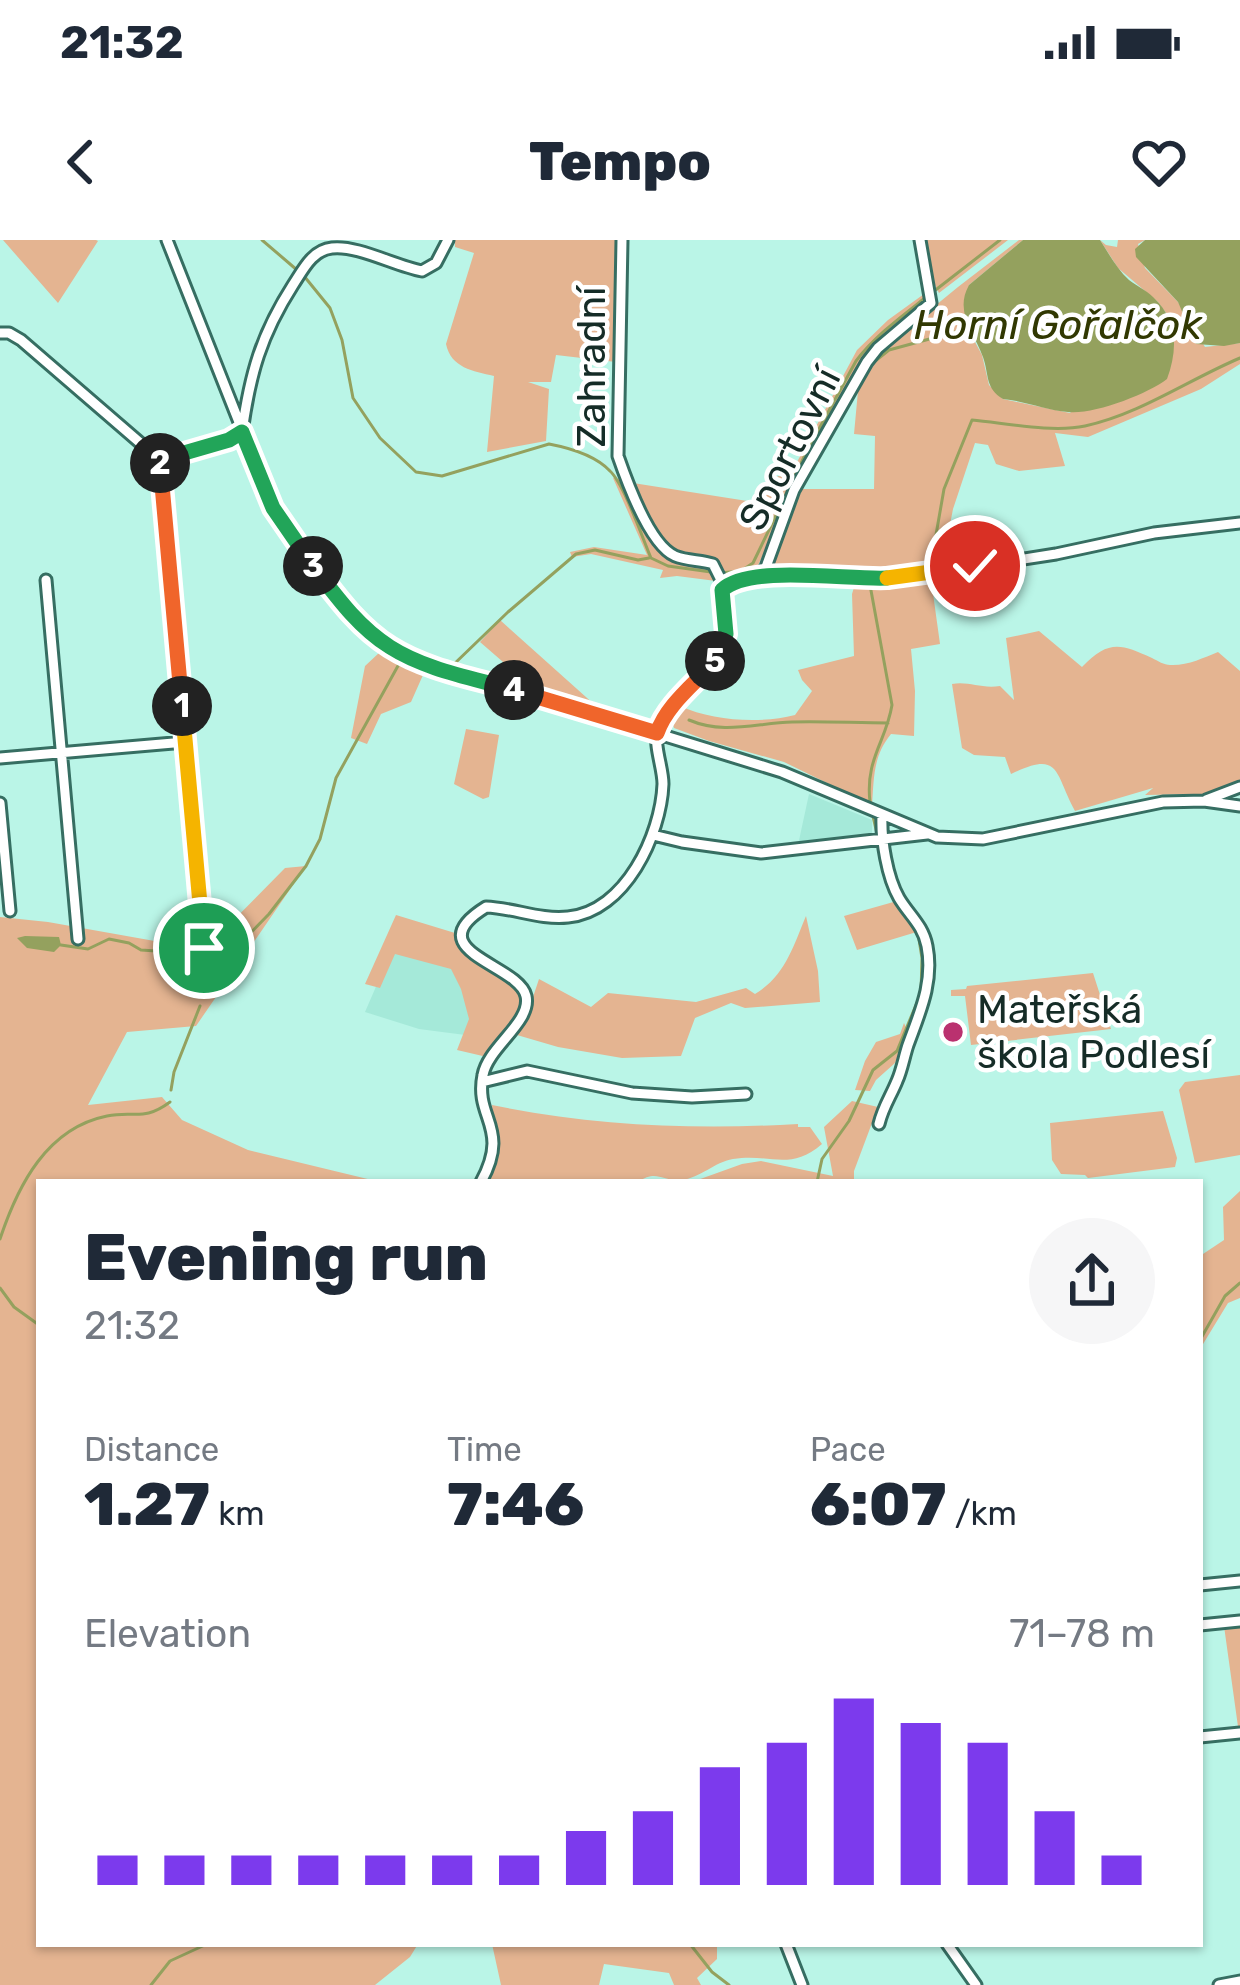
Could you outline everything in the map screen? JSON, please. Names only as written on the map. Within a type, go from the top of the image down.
[{"type":"street","points":[[167,240],[273,508],[344,606],[374,636],[409,657],[782,772],[948,839],[983,839],[1138,806],[1204,801],[1240,806]]},
{"type":"street","points":[[160,460],[242,432],[261,343],[271,319],[320,251],[348,245],[422,271],[436,263],[448,240]]},
{"type":"street","name":"Zahradní","points":[[622,240],[618,455],[663,548],[681,558],[709,562],[721,579]]},
{"type":"street","name":"Sportovní","points":[[721,579],[760,574],[766,567],[794,490],[867,362],[931,303],[920,240]]},
{"type":"street","points":[[0,333],[21,340],[160,460],[204,948],[190,989]]},
{"type":"street","points":[[760,574],[908,577],[1154,533],[1240,523]]},
{"type":"street","points":[[483,1179],[493,1161],[495,1142],[482,1082],[487,1064],[527,1002],[525,989],[514,977],[482,962],[465,945],[466,922],[486,908],[542,917],[587,914],[609,903],[629,877],[653,835],[663,785],[658,726],[721,653],[726,634],[721,579]]},
{"type":"street","points":[[46,580],[78,939]]},
{"type":"street","points":[[0,758],[185,742]]},
{"type":"street","points":[[1204,801],[1240,787]]},
{"type":"street","points":[[0,803],[10,911]]},
{"type":"street","points":[[879,1124],[927,996],[929,970],[921,928],[899,898],[888,867],[882,816]]},
{"type":"street","points":[[653,835],[761,853],[927,834]]},
{"type":"street","points":[[482,1082],[527,1071],[632,1093],[746,1094]]},
{"type":"street","points":[[1203,1585],[1240,1581]]},
{"type":"street","points":[[1203,1625],[1240,1621]]},
{"type":"street","points":[[1203,1737],[1240,1733]]},
{"type":"street","points":[[788,1947],[802,1985]]},
{"type":"street","points":[[949,1947],[976,1985]]},
{"type":"street","points":[[1219,1985],[1240,1981]]},
{"type":"shaded area","points":[[3,240],[96,240],[98,241],[58,303]]},
{"type":"shaded area","points":[[455,240],[619,240],[616,362],[556,355],[551,382],[528,382],[549,389],[546,441],[487,452],[494,376],[458,363],[446,344],[474,253],[455,247]]},
{"type":"shaded area","points":[[926,240],[1008,240],[939,293]]},
{"type":"shaded area","points":[[1023,240],[969,285],[968,329],[982,355],[989,385],[1003,399],[1070,413],[1169,317],[1118,268],[1100,240],[1117,247],[1118,240],[1145,240],[1138,244],[1145,268],[1178,302],[1205,347],[1240,343],[1240,364],[1201,389],[1088,437],[1055,433],[1065,466],[1019,471],[996,464],[988,445],[975,443],[953,509],[942,566],[862,572],[772,568],[797,489],[874,489],[875,436],[854,434],[858,391],[871,362]]},
{"type":"shaded area","points":[[924,294],[924,304],[864,358],[805,463],[755,572],[728,581],[713,559],[675,552],[658,536],[633,483],[760,503],[778,476],[789,477],[857,350]]},
{"type":"shaded area","points":[[613,478],[624,480],[661,549],[710,565],[718,576],[716,581],[660,578],[663,570],[591,554],[572,557],[570,552],[594,547],[647,555]]},
{"type":"shaded area","points":[[931,579],[940,644],[911,649],[914,736],[891,734],[885,742],[872,805],[784,762],[674,728],[671,718],[680,706],[737,720],[795,715],[812,691],[798,670],[854,656],[855,584]]},
{"type":"shaded area","points":[[500,620],[596,706],[523,685],[525,681],[480,642]]},
{"type":"shaded area","points":[[1039,631],[1082,667],[1099,652],[1115,647],[1170,665],[1218,652],[1240,671],[1240,784],[1204,794],[1145,795],[1153,788],[1075,811],[1059,776],[1048,765],[1011,774],[1005,757],[974,755],[962,748],[952,684],[1000,686],[1014,700],[1006,638]]},
{"type":"shaded area","points":[[380,652],[423,675],[411,702],[381,714],[367,744],[351,738],[365,666]]},
{"type":"shaded area","points":[[466,729],[499,735],[489,797],[483,799],[454,784]]},
{"type":"shaded area","points":[[809,794],[872,820],[872,839],[798,845]]},
{"type":"shaded area","points":[[306,866],[196,1026],[127,1032],[88,1105],[162,1097],[182,1120],[248,1150],[368,1179],[36,1179],[36,1947],[416,1947],[375,1985],[0,1985],[0,917],[177,945],[213,941],[285,868]]},
{"type":"shaded area","points":[[897,901],[920,931],[857,950],[844,916]]},
{"type":"shaded area","points":[[396,915],[455,933],[474,961],[509,980],[520,992],[521,1009],[487,1057],[457,1050],[469,1019],[451,969],[395,954],[380,988],[365,984]]},
{"type":"shaded area","points":[[806,916],[820,1002],[745,1008],[731,1003],[695,1018],[681,1056],[622,1058],[517,1035],[532,1010],[539,979],[591,1007],[608,993],[696,1002],[746,988],[755,994],[781,970]]},
{"type":"shaded area","points":[[453,944],[473,1036],[419,1029],[365,1012],[394,945]]},
{"type":"shaded area","points":[[1093,973],[1111,1029],[971,1045],[965,996],[951,996],[951,990],[967,986]]},
{"type":"shaded area","points":[[904,1023],[908,1032],[895,1063],[870,1091],[855,1090],[876,1042],[900,1034]]},
{"type":"shaded area","points":[[1240,1075],[1240,1155],[1195,1163],[1179,1090],[1185,1082]]},
{"type":"shaded area","points":[[852,1101],[878,1107],[854,1179],[700,1179],[761,1161],[833,1176],[824,1127]]},
{"type":"shaded area","points":[[492,1105],[644,1125],[798,1124],[810,1127],[822,1144],[789,1159],[726,1161],[684,1179],[488,1179],[497,1150]]},
{"type":"shaded area","points":[[1163,1111],[1177,1158],[1175,1167],[1088,1178],[1061,1174],[1052,1160],[1050,1123]]},
{"type":"shaded area","points":[[1240,1191],[1240,1298],[1228,1303],[1203,1344],[1203,1254],[1224,1240],[1223,1207]]},
{"type":"shaded area","points":[[1240,1624],[1240,1741],[1224,1626]]},
{"type":"shaded area","points":[[493,1947],[717,1947],[717,1959],[697,1978],[701,1985],[674,1985],[669,1973],[604,1964],[599,1985],[501,1985]]},
{"type":"water","name":"Horní Gořalčok","points":[[1023,240],[1100,240],[1125,276],[1153,297],[1167,315],[1174,346],[1167,379],[1120,402],[1079,412],[997,395],[967,322],[965,295],[969,285]]},
{"type":"water","points":[[1145,240],[1240,240],[1240,343],[1196,344],[1178,302],[1136,257],[1135,249]]},
{"type":"water","points":[[59,937],[61,945],[54,952],[27,948],[17,938]]},
{"type":"waterway","points":[[262,240],[297,270]]},
{"type":"waterway","points":[[933,292],[1000,240]]},
{"type":"waterway","points":[[304,276],[330,308],[342,340],[353,398],[380,438],[416,472],[442,476],[549,444],[574,450],[597,461],[615,478],[651,558],[668,566],[711,572]]},
{"type":"waterway","points":[[720,573],[741,571],[753,563],[856,361],[925,298]]},
{"type":"waterway","points":[[869,366],[889,350],[970,328]]},
{"type":"waterway","points":[[872,575],[930,569],[944,489],[972,420],[1043,428],[1085,426],[1145,405],[1240,358]]},
{"type":"waterway","points":[[452,666],[576,554],[595,550],[649,558]]},
{"type":"waterway","points":[[870,585],[892,705],[870,774],[870,802]]},
{"type":"waterway","points":[[206,996],[233,951],[306,866],[320,839],[336,778],[399,664],[439,677],[445,672]]},
{"type":"waterway","points":[[689,720],[727,727],[888,723]]},
{"type":"waterway","points":[[872,812],[878,838]]},
{"type":"waterway","points":[[890,888],[899,906]]},
{"type":"waterway","points":[[818,1179],[822,1159],[849,1121],[873,1070],[897,1051],[921,993],[918,933]]},
{"type":"waterway","points":[[61,945],[88,949],[109,939],[156,951]]},
{"type":"waterway","points":[[206,958],[232,952]]},
{"type":"waterway","points":[[171,1090],[200,1006]]},
{"type":"waterway","points":[[0,1239],[26,1180],[68,1133],[107,1116],[146,1114],[170,1102]]},
{"type":"waterway","points":[[1203,1335],[1225,1296],[1240,1283]]},
{"type":"waterway","points":[[0,1288],[14,1307],[36,1323]]},
{"type":"waterway","points":[[151,1985],[170,1961],[200,1947]]},
{"type":"waterway","points":[[692,1947],[729,1985]]},
{"type":"place","name":"Mateřská škola Podlesí","points":[[953,1032]]},
{"type":"route","points":[[204,948],[160,460],[242,432],[273,508],[289,534],[344,606],[374,636],[409,657],[657,733],[674,704],[721,653],[726,634],[722,590],[730,582],[760,574],[908,577],[975,566]]}]
